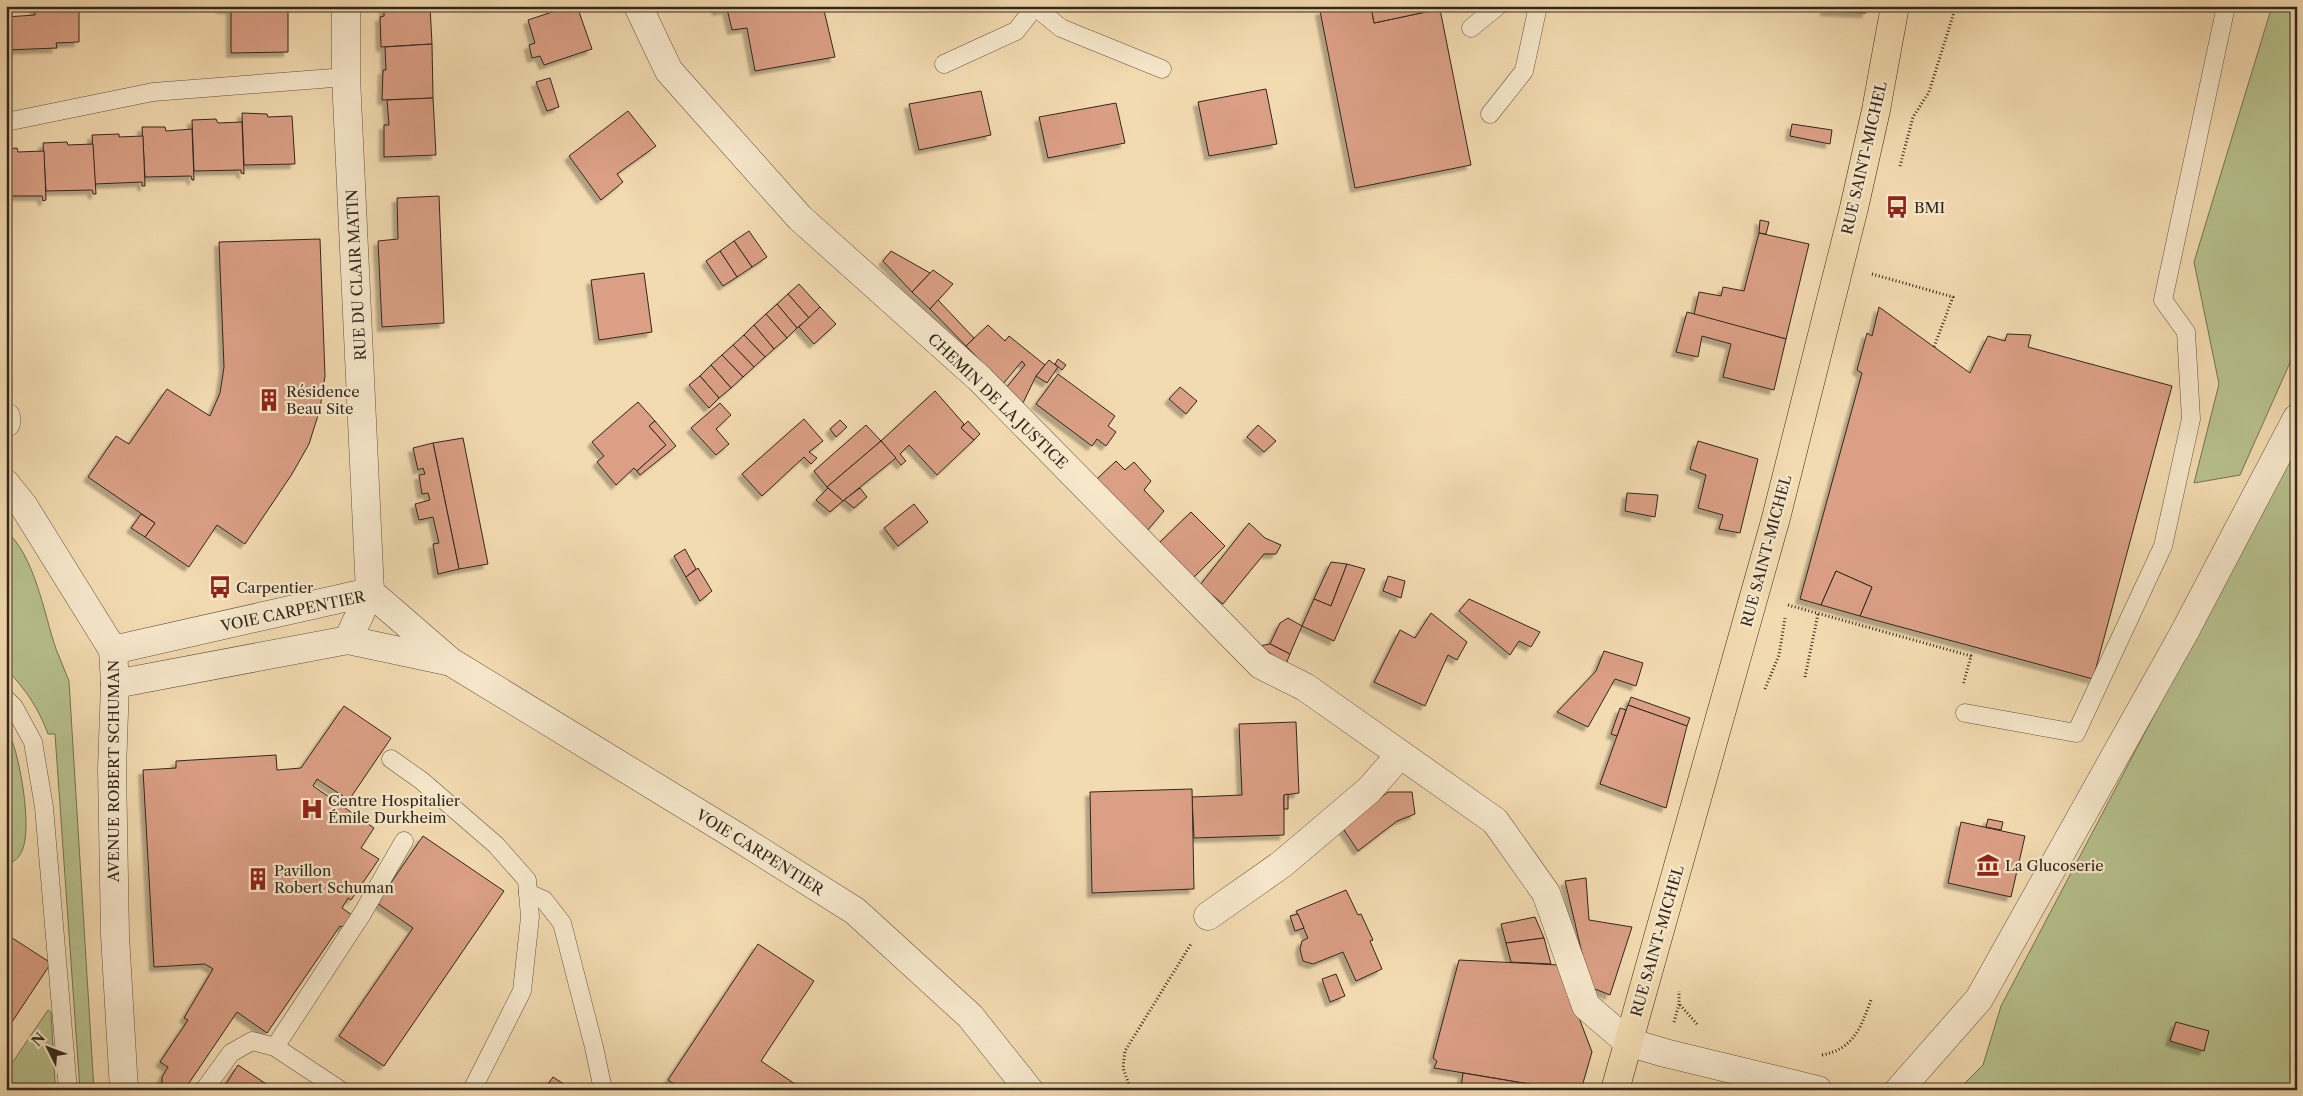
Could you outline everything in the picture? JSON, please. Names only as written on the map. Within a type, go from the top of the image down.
[{"type":"main road","name":"RUE SAINT-MICHEL","points":[[1616,1090],[1776,518],[1870,137],[1895,6]]},
{"type":"street","name":"RUE DU CLAIR MATIN","points":[[346,6],[346,77],[370,592]]},
{"type":"street","name":"CHEMIN DE LA JUSTICE","points":[[638,6],[669,71],[800,218],[980,379],[1261,665],[1305,687],[1495,821],[1546,892],[1586,1006],[1628,1042]]},
{"type":"street","points":[[6,417],[6,423]]},
{"type":"street","points":[[1899,1090],[1979,999],[2184,634],[2297,418]]},
{"type":"street","name":"AVENUE ROBERT SCHUMAN","points":[[6,484],[23,505],[113,650],[115,684],[112,769],[115,936],[124,1090]]},
{"type":"street","points":[[348,640],[370,592]]},
{"type":"street","name":"VOIE CARPENTIER","points":[[113,650],[370,592],[451,662],[855,911],[970,1016],[1029,1090]]},
{"type":"street","name":"VOIE CARPENTIER","points":[[115,684],[348,640],[451,662]]},
{"type":"street","points":[[1208,916],[1282,864],[1369,790],[1400,755]]},
{"type":"street","points":[[1628,1042],[1665,1053],[1818,1090]]},
{"type":"lane","points":[[1471,28],[1498,6]]},
{"type":"lane","points":[[1490,114],[1524,72],[1538,6]]},
{"type":"lane","points":[[944,64],[1016,32],[1034,7],[1060,28],[1162,69]]},
{"type":"lane","points":[[1965,713],[2076,733],[2163,546],[2191,419],[2186,332],[2163,300],[2224,12]]},
{"type":"lane","points":[[6,122],[153,92],[346,77]]},
{"type":"lane","points":[[6,699],[14,707],[33,742],[44,807],[68,1090]]},
{"type":"lane","points":[[391,759],[422,781],[496,845],[527,880],[530,917],[522,991],[472,1090]]},
{"type":"lane","points":[[275,1047],[362,914],[404,841]]},
{"type":"lane","points":[[528,893],[544,900],[562,923],[602,1085],[605,1090]]},
{"type":"lane","points":[[204,1090],[231,1053],[252,1041],[275,1047],[340,1090]]},
{"type":"path","points":[[1872,274],[1953,297],[1934,347]]},
{"type":"path","points":[[1788,605],[1971,656],[1961,692]]},
{"type":"path","points":[[1805,677],[1818,614]]},
{"type":"path","points":[[1131,1090],[1123,1068],[1125,1051],[1208,916]]},
{"type":"path","points":[[1817,1056],[1835,1053],[1859,1033],[1871,1000]]},
{"type":"path","points":[[1679,1004],[1695,1024],[1701,1028]]},
{"type":"green space","points":[[2272,6],[2297,6],[2297,347],[2240,475],[2194,483],[2219,384],[2194,262]]},
{"type":"green space","points":[[2297,444],[2297,1090],[1958,1090],[1983,1065],[2001,1006]]},
{"type":"green space","points":[[6,531],[16,542],[31,570],[56,649],[69,681],[94,1090],[80,1090],[55,734],[48,734],[31,699],[6,669]]},
{"type":"green space","points":[[6,727],[16,752],[20,770],[26,827],[25,842],[21,853],[15,861],[6,865]]},
{"type":"green space","points":[[48,1010],[51,1012],[55,1083],[50,1090],[6,1090],[6,1072]]},
{"type":"building","points":[[35,6],[79,6],[79,42],[56,43],[57,48],[6,50],[6,17],[35,15]]},
{"type":"building","points":[[221,6],[288,8],[288,52],[231,53],[231,9],[221,9]]},
{"type":"building","points":[[384,6],[430,6],[432,44],[381,47],[380,17],[384,16]]},
{"type":"building","points":[[570,6],[577,6],[592,49],[544,65],[540,56],[532,58],[529,45],[535,43],[528,20]]},
{"type":"building","points":[[716,6],[775,6],[777,12],[803,6],[823,6],[835,57],[755,71],[747,28],[732,30],[727,9],[717,11]]},
{"type":"building","points":[[1342,6],[1371,6],[1374,23],[1440,9],[1471,165],[1355,188],[1320,11]]},
{"type":"building","points":[[1371,6],[1439,6],[1440,9],[1374,23]]},
{"type":"building","points":[[1825,6],[1868,6],[1866,13],[1825,11]]},
{"type":"building","points":[[432,44],[433,98],[382,100],[383,70],[386,70],[385,47]]},
{"type":"building","points":[[550,78],[559,107],[547,111],[536,82]]},
{"type":"building","points":[[1266,89],[1277,144],[1209,156],[1198,102]]},
{"type":"building","points":[[981,91],[991,135],[919,150],[909,104]]},
{"type":"building","points":[[433,98],[436,155],[384,157],[384,125],[389,125],[387,100]]},
{"type":"building","points":[[1116,103],[1125,143],[1048,158],[1039,117]]},
{"type":"building","points":[[628,111],[656,146],[617,174],[623,182],[601,200],[569,156]]},
{"type":"building","points":[[242,113],[267,114],[268,117],[292,116],[295,164],[244,165]]},
{"type":"building","points":[[216,119],[218,123],[242,122],[244,174],[241,173],[241,170],[194,171],[192,120]]},
{"type":"building","points":[[1792,124],[1832,130],[1830,144],[1790,136]]},
{"type":"building","points":[[142,127],[165,127],[166,131],[192,129],[194,180],[192,180],[191,176],[145,177]]},
{"type":"building","points":[[119,134],[119,137],[143,136],[145,186],[142,186],[142,182],[95,184],[92,135]]},
{"type":"building","points":[[67,142],[68,145],[93,144],[96,194],[93,194],[92,190],[46,191],[43,143]]},
{"type":"building","points":[[17,148],[18,152],[44,151],[46,200],[43,201],[42,196],[6,196],[6,149]]},
{"type":"building","points":[[439,196],[444,323],[382,327],[378,241],[398,239],[397,198]]},
{"type":"building","points":[[1760,220],[1769,222],[1766,234],[1759,233]]},
{"type":"building","points":[[749,231],[767,257],[752,267],[734,241]]},
{"type":"building","points":[[1759,233],[1809,244],[1786,339],[1694,315],[1699,292],[1721,296],[1723,287],[1744,291]]},
{"type":"building","name":"Résidence Beau Site","points":[[320,239],[325,376],[320,409],[309,444],[292,474],[245,544],[217,525],[189,567],[145,537],[155,523],[88,477],[116,436],[129,444],[167,389],[210,416],[220,393],[224,367],[219,242]]},
{"type":"building","points":[[734,241],[752,267],[737,277],[720,251]]},
{"type":"building","points":[[720,251],[737,277],[723,286],[706,261]]},
{"type":"building","points":[[891,251],[930,273],[912,292],[883,261]]},
{"type":"building","points":[[933,270],[953,284],[930,309],[912,292]]},
{"type":"building","points":[[644,273],[652,332],[599,340],[591,280]]},
{"type":"building","points":[[799,284],[820,307],[809,318],[788,294]]},
{"type":"building","points":[[788,294],[809,318],[797,328],[777,304]]},
{"type":"building","points":[[938,300],[974,338],[966,346],[930,309]]},
{"type":"building","points":[[777,304],[797,328],[787,338],[766,314]]},
{"type":"building","points":[[820,307],[836,324],[814,344],[799,327]]},
{"type":"building","points":[[1879,307],[1970,373],[1988,336],[2005,341],[2007,334],[2031,335],[2028,347],[2172,386],[2093,679],[1860,616],[1872,587],[1836,571],[1821,605],[1800,599],[1862,373],[1857,370],[1867,333],[1872,336]]},
{"type":"building","points":[[1687,312],[1786,339],[1774,390],[1723,377],[1731,344],[1702,336],[1698,357],[1676,352]]},
{"type":"building","points":[[766,314],[787,338],[774,349],[754,325]]},
{"type":"building","points":[[754,325],[774,349],[765,357],[744,335]]},
{"type":"building","points":[[988,325],[1005,341],[1009,336],[1045,365],[1036,376],[1022,405],[1006,388],[1025,365],[1022,361],[1003,384],[966,346]]},
{"type":"building","points":[[744,335],[765,357],[754,367],[733,345]]},
{"type":"building","points":[[733,345],[754,367],[743,377],[722,355]]},
{"type":"building","points":[[722,355],[743,377],[731,388],[711,365]]},
{"type":"building","points":[[1058,359],[1066,365],[1062,370],[1055,364]]},
{"type":"building","points":[[1049,360],[1058,367],[1047,383],[1036,376]]},
{"type":"building","points":[[711,365],[731,388],[719,398],[700,376]]},
{"type":"building","points":[[1058,374],[1115,416],[1108,426],[1116,432],[1106,446],[1097,439],[1092,446],[1036,404]]},
{"type":"building","points":[[700,376],[719,398],[709,408],[689,385]]},
{"type":"building","points":[[1180,387],[1197,401],[1186,414],[1169,399]]},
{"type":"building","points":[[935,391],[964,424],[961,428],[974,440],[937,475],[909,445],[900,454],[906,461],[901,465],[881,441]]},
{"type":"building","points":[[638,402],[655,421],[649,426],[666,445],[637,471],[634,468],[616,485],[597,462],[604,456],[592,442]]},
{"type":"building","points":[[720,403],[731,415],[716,429],[729,444],[716,455],[691,428]]},
{"type":"building","points":[[804,419],[823,441],[809,452],[817,458],[811,464],[804,457],[762,496],[742,474]]},
{"type":"building","points":[[840,420],[847,427],[836,437],[830,429]]},
{"type":"building","points":[[655,421],[676,446],[640,475],[637,471],[666,445],[649,426]]},
{"type":"building","points":[[968,421],[980,434],[974,440],[961,428]]},
{"type":"building","points":[[866,425],[881,441],[827,487],[814,471]]},
{"type":"building","points":[[1258,425],[1276,441],[1264,452],[1247,437]]},
{"type":"building","points":[[463,438],[488,564],[459,569],[433,443]]},
{"type":"building","points":[[881,441],[896,458],[843,501],[827,487]]},
{"type":"building","points":[[1698,441],[1758,459],[1740,533],[1719,529],[1723,515],[1698,508],[1706,475],[1690,469]]},
{"type":"building","points":[[433,443],[459,569],[438,574],[433,544],[439,543],[433,517],[419,520],[415,504],[430,500],[428,493],[422,494],[419,475],[425,474],[423,468],[418,470],[413,448]]},
{"type":"building","points":[[1116,461],[1125,470],[1134,462],[1151,481],[1144,490],[1164,511],[1147,531],[1096,480]]},
{"type":"building","points":[[828,488],[843,501],[830,512],[816,500]]},
{"type":"building","points":[[860,488],[867,497],[854,508],[844,500]]},
{"type":"building","points":[[1627,493],[1658,495],[1655,517],[1625,511]]},
{"type":"building","points":[[914,504],[928,522],[898,546],[884,528]]},
{"type":"building","points":[[1191,512],[1225,546],[1193,578],[1159,543]]},
{"type":"building","points":[[141,514],[155,523],[145,537],[131,528]]},
{"type":"building","points":[[1249,523],[1265,538],[1281,545],[1276,554],[1264,554],[1223,604],[1200,585]]},
{"type":"building","points":[[685,549],[696,569],[686,577],[674,556]]},
{"type":"building","points":[[1331,562],[1347,564],[1331,606],[1314,599]]},
{"type":"building","points":[[1347,564],[1365,569],[1334,641],[1302,626],[1314,599],[1331,606]]},
{"type":"building","points":[[698,568],[712,591],[700,601],[686,577]]},
{"type":"building","points":[[1836,571],[1872,587],[1860,616],[1821,605]]},
{"type":"building","points":[[1388,576],[1405,581],[1401,598],[1383,591]]},
{"type":"building","points":[[1469,599],[1540,632],[1531,647],[1519,641],[1510,655],[1459,611]]},
{"type":"building","points":[[1431,613],[1467,642],[1457,660],[1448,655],[1425,706],[1374,682],[1400,630],[1415,638]]},
{"type":"building","points":[[1288,618],[1302,626],[1290,654],[1270,644],[1280,623]]},
{"type":"building","points":[[1270,644],[1290,654],[1286,664],[1259,646]]},
{"type":"building","points":[[1604,651],[1643,663],[1636,686],[1615,679],[1588,727],[1557,712],[1596,671]]},
{"type":"building","points":[[1631,697],[1690,718],[1687,726],[1628,705]]},
{"type":"building","points":[[1628,705],[1687,726],[1666,808],[1600,784]]},
{"type":"building","name":"Pavillon Robert Schuman","points":[[344,706],[391,738],[349,800],[317,779],[313,786],[374,828],[361,848],[379,859],[351,900],[348,898],[342,908],[352,915],[343,927],[340,926],[267,1033],[237,1012],[187,1086],[162,1089],[162,1077],[168,1067],[160,1062],[188,1020],[184,1018],[213,969],[205,964],[154,967],[143,770],[176,768],[176,761],[276,755],[277,770],[301,768]]},
{"type":"building","points":[[1620,708],[1626,710],[1617,736],[1611,734]]},
{"type":"building","points":[[1296,722],[1299,793],[1284,795],[1284,835],[1194,838],[1192,797],[1242,795],[1239,724]]},
{"type":"building","points":[[1192,789],[1194,889],[1092,893],[1090,792]]},
{"type":"building","points":[[1388,792],[1412,792],[1415,814],[1397,821],[1358,851],[1342,827]]},
{"type":"building","points":[[1288,794],[1288,809],[1284,809],[1284,795]]},
{"type":"building","points":[[1988,819],[2003,822],[2001,830],[1986,827]]},
{"type":"building","points":[[1961,822],[2025,836],[2011,897],[1948,883]]},
{"type":"building","points":[[423,836],[504,891],[384,1066],[339,1036],[413,928],[377,903]]},
{"type":"building","points":[[1586,878],[1589,920],[1632,927],[1610,995],[1590,987],[1565,881]]},
{"type":"building","points":[[1346,890],[1358,915],[1361,914],[1373,940],[1370,941],[1382,969],[1356,981],[1343,952],[1313,964],[1303,961],[1300,949],[1302,941],[1308,938],[1296,911]]},
{"type":"building","points":[[1298,914],[1304,928],[1295,931],[1290,916]]},
{"type":"building","points":[[1535,917],[1544,938],[1506,943],[1501,924]]},
{"type":"building","points":[[6,934],[51,963],[6,1031],[7,1007]]},
{"type":"building","points":[[1544,938],[1551,964],[1511,962],[1506,943]]},
{"type":"building","points":[[758,944],[814,981],[761,1061],[804,1090],[683,1090],[668,1080]]},
{"type":"building","points":[[1459,960],[1559,965],[1592,1052],[1581,1090],[1565,1090],[1434,1068],[1437,1061],[1433,1058]]},
{"type":"building","points":[[1336,974],[1345,996],[1330,1002],[1322,979]]},
{"type":"building","points":[[2176,1022],[2209,1031],[2204,1051],[2170,1041]]},
{"type":"building","points":[[238,1065],[275,1090],[222,1090]]},
{"type":"building","points":[[1463,1073],[1565,1090],[1495,1090],[1496,1088],[1485,1087],[1484,1090],[1471,1090],[1461,1088]]},
{"type":"building","points":[[553,1077],[573,1090],[544,1090]]},
{"type":"place","name":"BMI","points":[[1897,207]]},
{"type":"place","name":"Résidence Beau Site","points":[[269,400]]},
{"type":"place","name":"Carpentier","points":[[220,587]]},
{"type":"place","name":"Centre Hospitalier Émile Durkheim","points":[[312,809]]},
{"type":"place","name":"La Glucoserie","points":[[1988,865]]},
{"type":"place","name":"Pavillon Robert Schuman","points":[[258,879]]}]
